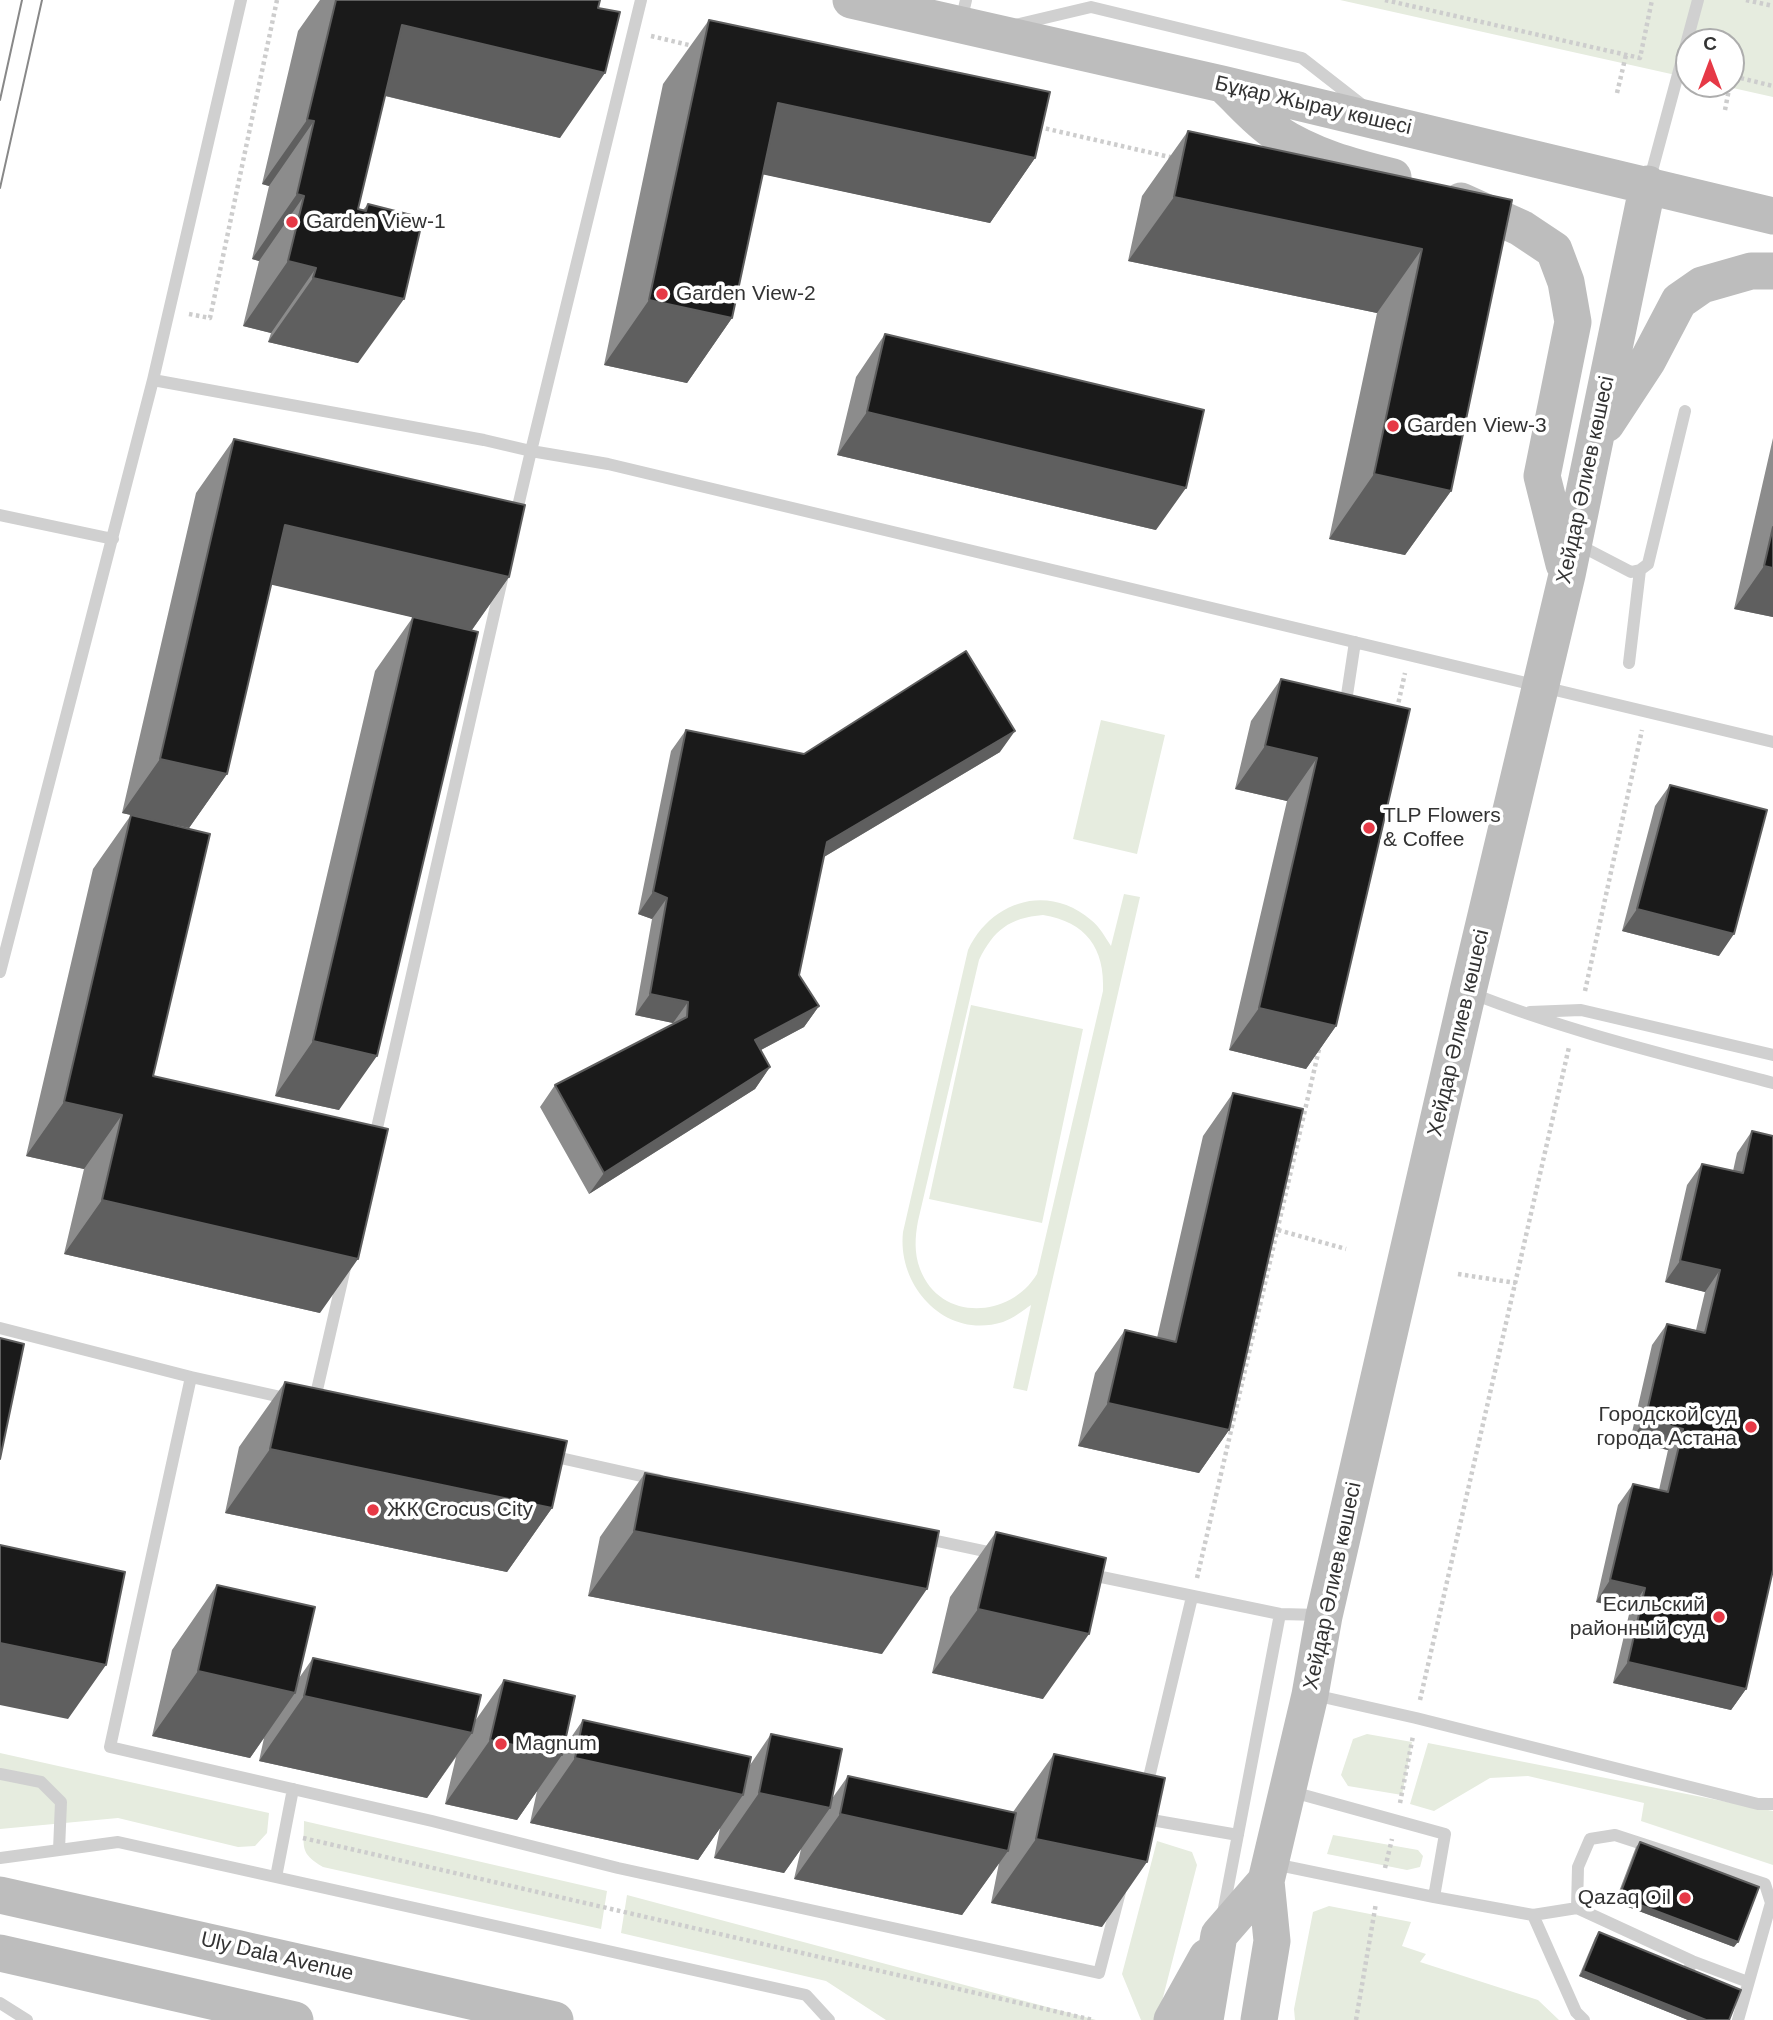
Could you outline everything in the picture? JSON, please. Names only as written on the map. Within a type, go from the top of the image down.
[{"type":"street","name":"Бұқар Жырау көшесі","points":[[851,0],[972,19],[1222,84],[1773,216]]},
{"type":"street","points":[[1222,84],[1273,131],[1304,149],[1348,166],[1428,187],[1521,228],[1554,250],[1566,282],[1573,323],[1542,476],[1570,559]]},
{"type":"street","name":"Хейдар Әлиев көшесі","points":[[1259,2020],[1272,1941],[1268,1872],[1310,1695],[1324,1616],[1570,559],[1648,184]]},
{"type":"street","points":[[1594,441],[1648,360],[1679,301],[1702,285],[1751,271],[1773,271]]},
{"type":"street","name":"Хейдар Әлиев көшесі","points":[[1172,2020],[1219,1935],[1268,1872]]},
{"type":"street","name":"Uly Dala Avenue","points":[[0,1895],[555,2020]]},
{"type":"street","points":[[1205,2020],[1219,1935]]},
{"type":"street","points":[[1272,1941],[1281,2020]]},
{"type":"street","points":[[0,1953],[295,2020]]},
{"type":"lane","points":[[0,972],[153,380],[241,0]]},
{"type":"lane","points":[[512,533],[641,0]]},
{"type":"lane","points":[[1648,184],[1698,0]]},
{"type":"lane","points":[[972,19],[1091,7],[1302,58],[1387,124]]},
{"type":"lane","points":[[153,380],[608,464],[1773,742]]},
{"type":"lane","points":[[1570,559],[1631,572],[1648,564],[1685,411]]},
{"type":"lane","points":[[0,515],[113,539]]},
{"type":"lane","points":[[370,1159],[506,560]]},
{"type":"lane","points":[[1629,663],[1640,570]]},
{"type":"lane","points":[[1343,720],[1355,642]]},
{"type":"lane","points":[[1468,991],[1573,1029],[1773,1083]]},
{"type":"lane","points":[[1521,1012],[1581,1010],[1773,1055]]},
{"type":"lane","points":[[0,1328],[191,1377],[320,1405],[348,1254]]},
{"type":"lane","points":[[191,1377],[110,1747],[432,1821],[618,1868],[1099,1973],[1122,1882]]},
{"type":"lane","points":[[528,1451],[677,1483]]},
{"type":"lane","points":[[908,1534],[1016,1558]]},
{"type":"lane","points":[[1070,1570],[1280,1614],[1324,1616]]},
{"type":"lane","points":[[1192,1597],[1138,1824],[1238,1835]]},
{"type":"lane","points":[[1219,1935],[1280,1614]]},
{"type":"lane","points":[[1310,1695],[1416,1718],[1758,1804],[1773,1804]]},
{"type":"lane","points":[[0,1774],[41,1782],[61,1802],[59,1850]]},
{"type":"lane","points":[[276,1877],[293,1789]]},
{"type":"lane","points":[[1287,1791],[1445,1834],[1434,1897]]},
{"type":"lane","points":[[1577,1908],[1578,1867],[1590,1839],[1615,1835],[1765,1884],[1771,1903],[1738,2020]]},
{"type":"lane","points":[[0,1857],[118,1842],[806,1995],[829,2020]]},
{"type":"lane","points":[[1268,1872],[1380,1885],[1533,1915],[1577,1908],[1692,1961],[1748,1982]]},
{"type":"lane","points":[[1533,1915],[1576,2012],[1584,2020]]},
{"type":"lane","points":[[1680,1996],[1692,1961]]},
{"type":"lane","points":[[0,2003],[27,2020]]},
{"type":"path","points":[[169,311],[210,318],[277,0]]},
{"type":"path","points":[[1385,0],[1640,58],[1652,0]]},
{"type":"path","points":[[1746,0],[1773,6]]},
{"type":"path","points":[[633,32],[700,48]]},
{"type":"path","points":[[1617,93],[1626,55]]},
{"type":"path","points":[[1745,79],[1773,86]]},
{"type":"path","points":[[1726,110],[1728,98]]},
{"type":"path","points":[[1038,127],[1186,161]]},
{"type":"path","points":[[1394,722],[1409,655]]},
{"type":"path","points":[[1581,1010],[1646,712]]},
{"type":"path","points":[[1356,2020],[1380,1885],[1397,1821],[1416,1718],[1573,1029]]},
{"type":"path","points":[[1192,1597],[1321,1043]]},
{"type":"path","points":[[1278,1230],[1346,1249]]},
{"type":"path","points":[[1458,1274],[1516,1283]]},
{"type":"path","points":[[284,1833],[1093,2020]]},
{"type":"shaded area","points":[[1340,0],[1773,0],[1773,97],[1745,91],[1745,28],[1675,28],[1675,75]]},
{"type":"shaded area","points":[[1101,720],[1165,735],[1137,854],[1073,839]]},
{"type":"shaded area","points":[[1124,894],[1140,897],[1027,1391],[1013,1388],[1031,1305],[1003,1322],[982,1326],[962,1323],[945,1316],[929,1304],[908,1272],[903,1252],[903,1232],[968,950],[978,933],[991,919],[1006,909],[1039,900],[1057,902],[1074,909],[1094,923],[1111,946]],"holes":[[[1043,915],[1071,924],[1090,940],[1101,962],[1103,991],[1037,1274],[1025,1289],[1010,1300],[993,1306],[959,1306],[943,1298],[930,1286],[918,1263],[916,1239],[979,960],[1004,927],[1021,919]]]},
{"type":"shaded area","points":[[971,1005],[1083,1029],[1042,1223],[929,1199]]},
{"type":"shaded area","points":[[1367,1734],[1412,1742],[1402,1795],[1348,1786],[1341,1775],[1353,1739]]},
{"type":"shaded area","points":[[1428,1743],[1773,1811],[1773,1865],[1641,1821],[1644,1803],[1528,1776],[1490,1778],[1434,1811],[1410,1804]]},
{"type":"shaded area","points":[[0,1753],[269,1813],[267,1833],[255,1846],[238,1847],[118,1818],[0,1829]]},
{"type":"shaded area","points":[[304,1821],[607,1891],[601,1929],[323,1867],[306,1853]]},
{"type":"shaded area","points":[[1333,1835],[1418,1850],[1423,1856],[1420,1867],[1407,1870],[1327,1854]]},
{"type":"shaded area","points":[[1157,1841],[1192,1852],[1197,1865],[1160,2009],[1154,2020],[1141,2020],[1122,1974]]},
{"type":"shaded area","points":[[627,1895],[1096,2020],[886,2020],[826,1981],[621,1933]]},
{"type":"shaded area","points":[[1329,1906],[1411,1922],[1402,1946],[1426,1954],[1420,1962],[1538,2000],[1559,2020],[1295,2020],[1294,2009],[1313,1912]]},
{"type":"building","points":[[336,0],[600,0],[598,8],[620,12],[605,73],[402,25],[358,209],[366,211],[368,204],[423,218],[404,299],[313,278],[316,268],[288,261],[304,196],[297,194],[314,121],[307,120]]},
{"type":"building","points":[[709,20],[1050,92],[1035,158],[778,103],[732,318],[649,300]]},
{"type":"building","points":[[1188,131],[1512,200],[1451,491],[1374,474],[1422,249],[1174,197]]},
{"type":"building","points":[[885,334],[1204,410],[1186,488],[867,412]]},
{"type":"building","points":[[234,439],[525,505],[509,577],[285,525],[227,774],[160,759]]},
{"type":"building","points":[[1773,527],[1773,568],[1764,566]]},
{"type":"building","points":[[413,617],[478,632],[377,1056],[313,1041]]},
{"type":"building","points":[[966,651],[1015,731],[827,842],[799,975],[819,1006],[755,1040],[770,1067],[604,1173],[555,1085],[687,1017],[688,1002],[650,994],[667,898],[653,892],[686,730],[804,754]]},
{"type":"building","points":[[1281,679],[1410,709],[1336,1026],[1259,1008],[1317,758],[1265,746]]},
{"type":"building","points":[[1670,785],[1767,810],[1734,934],[1637,909]]},
{"type":"building","points":[[131,815],[210,834],[153,1076],[388,1129],[358,1259],[102,1200],[122,1115],[64,1102]]},
{"type":"building","points":[[1233,1093],[1303,1109],[1229,1430],[1108,1403],[1125,1330],[1176,1342]]},
{"type":"building","points":[[1752,1131],[1773,1136],[1773,1570],[1746,1689],[1628,1662],[1645,1588],[1610,1580],[1633,1484],[1668,1492],[1683,1429],[1645,1420],[1667,1324],[1705,1333],[1720,1270],[1680,1261],[1702,1164],[1743,1173]]},
{"type":"building","points":[[0,1338],[24,1344],[0,1459]]},
{"type":"building","points":[[285,1382],[567,1441],[552,1508],[270,1449]]},
{"type":"building","points":[[645,1473],[939,1531],[927,1589],[634,1531]]},
{"type":"building","points":[[996,1532],[1106,1558],[1089,1634],[978,1609]]},
{"type":"building","points":[[0,1545],[125,1572],[106,1665],[0,1643]]},
{"type":"building","points":[[217,1585],[315,1607],[295,1693],[198,1671]]},
{"type":"building","points":[[313,1658],[481,1695],[472,1733],[304,1696]]},
{"type":"building","points":[[504,1680],[575,1696],[562,1755],[490,1740]]},
{"type":"building","points":[[583,1720],[751,1757],[743,1795],[575,1758]]},
{"type":"building","points":[[771,1734],[842,1749],[830,1808],[759,1793]]},
{"type":"building","points":[[1054,1754],[1165,1778],[1147,1862],[1036,1839]]},
{"type":"building","points":[[848,1776],[1016,1813],[1008,1851],[840,1814]]},
{"type":"building","name":"Qazaq Oil","points":[[1640,1842],[1759,1887],[1738,1942],[1619,1897]]},
{"type":"building","points":[[1599,1932],[1741,1990],[1729,2020],[1706,2020],[1583,1971]]},
{"type":"tram line","points":[[0,100],[22,0]]},
{"type":"tram line","points":[[0,188],[42,0]]},
{"type":"place","name":"Garden View-1","points":[[292,222]]},
{"type":"place","name":"Garden View-2","points":[[662,294]]},
{"type":"place","name":"Garden View-3","points":[[1393,426]]},
{"type":"place","name":"TLP Flowers & Coffee","points":[[1369,828]]},
{"type":"place","name":"Городской суд города Астана","points":[[1751,1427]]},
{"type":"place","name":"ЖК Crocus City","points":[[373,1510]]},
{"type":"place","name":"Есильский районный суд","points":[[1719,1617]]},
{"type":"place","name":"Magnum","points":[[501,1744]]},
{"type":"place","name":"Qazaq Oil","points":[[1685,1898]]}]
